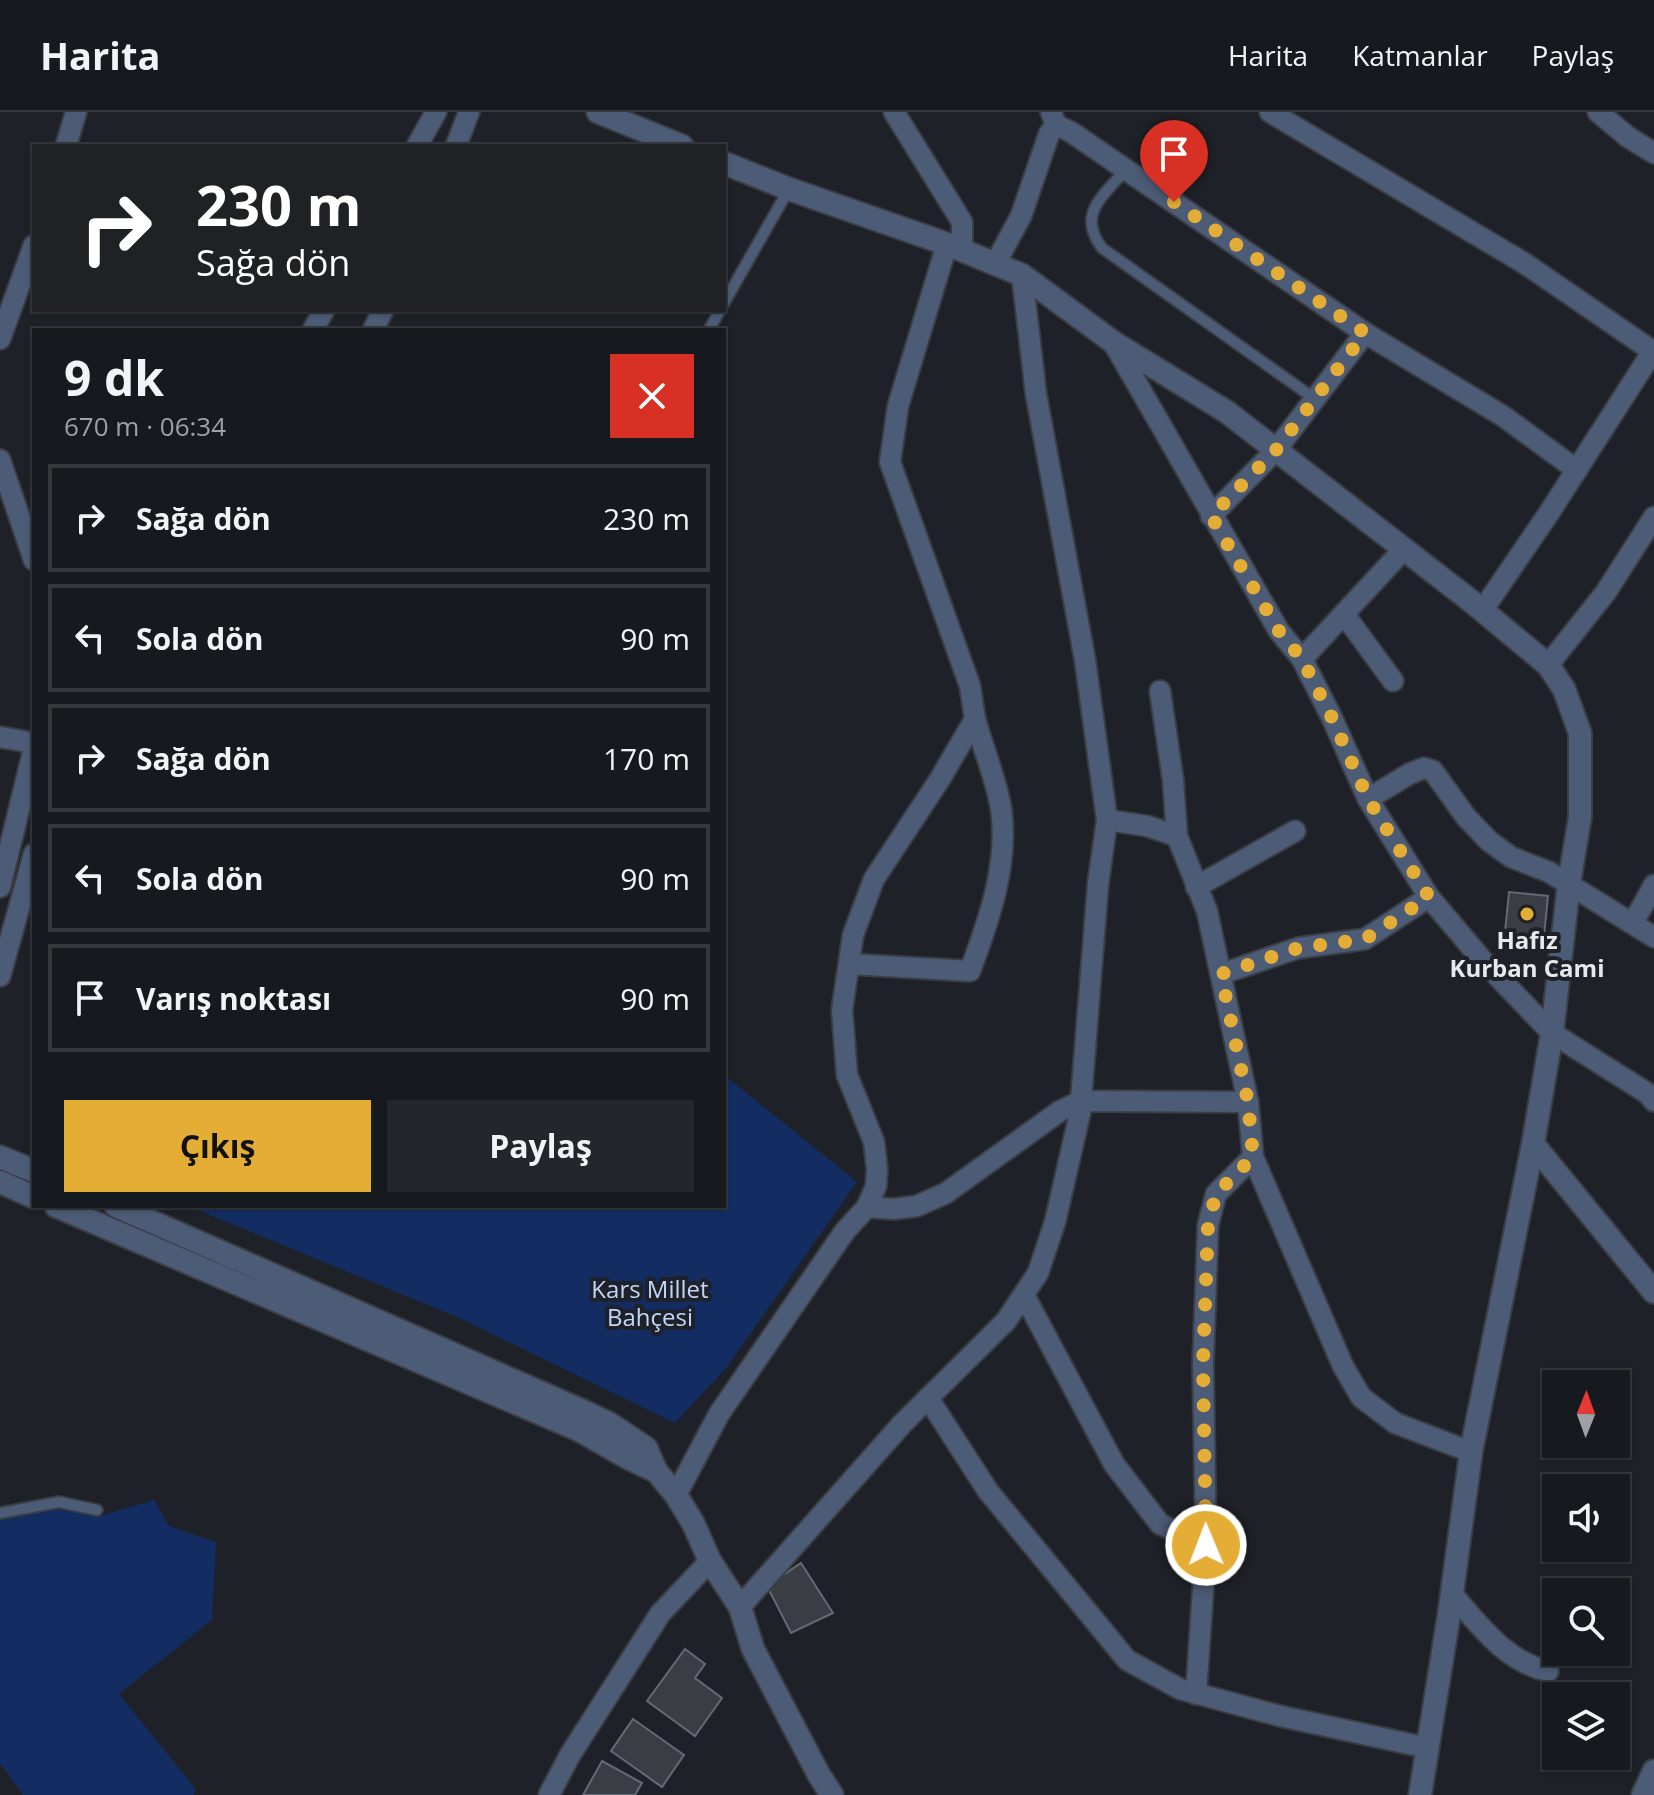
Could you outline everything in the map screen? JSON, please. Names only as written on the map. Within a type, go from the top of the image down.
[{"type":"street","points":[[67,144],[76,112]]},
{"type":"street","points":[[418,144],[436,112]]},
{"type":"street","points":[[457,144],[469,112]]},
{"type":"street","points":[[598,112],[677,144]]},
{"type":"street","points":[[849,964],[970,971],[990,916],[1001,860],[1001,809],[975,719],[970,686],[890,462],[898,406],[962,222],[894,112]]},
{"type":"street","points":[[1270,112],[1524,263],[1653,351],[1482,611]]},
{"type":"street","points":[[1598,112],[1628,137],[1654,153]]},
{"type":"street","points":[[995,264],[1021,216],[1054,119],[1365,333],[1503,416],[1577,470]]},
{"type":"street","points":[[726,164],[1022,275],[1113,342],[1227,412],[1548,665],[1564,689],[1580,733],[1580,817],[1569,883],[1552,1033],[1533,1144],[1471,1452],[1420,1795]]},
{"type":"street","points":[[0,339],[32,251]]},
{"type":"street","points":[[740,1607],[902,1424],[1006,1321],[1024,1295],[1038,1273],[1055,1222],[1081,1101],[1098,884],[1107,820],[1085,660],[1036,394],[1022,275]]},
{"type":"street","points":[[1211,516],[1276,450],[1365,333]]},
{"type":"street","points":[[1113,342],[1279,631],[1302,659],[1368,799],[1429,897],[1484,962],[1552,1033],[1647,1093],[1654,1101]]},
{"type":"street","points":[[0,460],[32,554]]},
{"type":"street","points":[[1548,665],[1606,592],[1654,517]]},
{"type":"street","points":[[1302,659],[1404,549]]},
{"type":"street","points":[[1344,614],[1393,681]]},
{"type":"street","points":[[1160,691],[1173,780],[1177,836],[1207,911],[1248,1102],[1253,1157],[1343,1366],[1361,1397],[1395,1423],[1471,1452]]},
{"type":"street","points":[[676,1495],[719,1414],[845,1231],[867,1207],[876,1186],[874,1142],[847,1075],[842,1010],[853,935],[874,879],[940,779],[975,719]]},
{"type":"street","points":[[0,737],[32,745]]},
{"type":"street","points":[[2,874],[32,753]]},
{"type":"street","points":[[1368,799],[1409,774],[1424,768],[1433,771],[1466,817],[1489,841],[1511,857],[1569,883],[1654,937]]},
{"type":"street","points":[[1107,820],[1147,826],[1177,836]]},
{"type":"street","points":[[1196,887],[1295,831]]},
{"type":"street","points":[[0,976],[32,863]]},
{"type":"street","points":[[1633,923],[1654,885]]},
{"type":"street","points":[[1221,974],[1298,948],[1365,939],[1429,897]]},
{"type":"street","points":[[867,1207],[894,1209],[917,1206],[946,1193],[1060,1111],[1081,1101],[1248,1102]]},
{"type":"street","points":[[1533,1144],[1654,1292]]},
{"type":"street","points":[[0,1157],[32,1170]]},
{"type":"street","points":[[1196,1694],[1206,1545],[1203,1364],[1208,1225],[1216,1194],[1253,1157]]},
{"type":"street","points":[[0,1182],[32,1196]]},
{"type":"street","points":[[61,1208],[579,1430],[656,1471]]},
{"type":"street","points":[[121,1208],[585,1412],[646,1448],[656,1471],[676,1495],[710,1561],[740,1607],[753,1649],[832,1795]]},
{"type":"street","points":[[1024,1295],[1114,1464],[1160,1524],[1206,1545]]},
{"type":"street","points":[[928,1398],[988,1491],[1127,1660],[1180,1689],[1196,1694],[1428,1748]]},
{"type":"street","points":[[549,1795],[570,1755],[660,1614],[710,1561]]},
{"type":"street","points":[[1452,1594],[1493,1640],[1530,1667],[1548,1671]]},
{"type":"street","points":[[1643,1795],[1654,1771]]},
{"type":"lane","points":[[1126,169],[1092,211],[1090,224],[1102,248],[1315,399]]},
{"type":"lane","points":[[726,299],[789,189]]},
{"type":"lane","points":[[2,874],[29,876]]},
{"type":"lane","points":[[0,1513],[59,1502],[97,1510]]},
{"type":"green space","name":"Kars Millet Bahçesi","points":[[726,1077],[857,1182],[727,1367],[675,1423],[457,1317],[193,1208],[726,1208]]},
{"type":"green space","points":[[154,1500],[169,1526],[216,1542],[212,1620],[119,1694],[195,1788],[194,1795],[23,1795],[0,1763],[0,1520],[59,1507],[100,1516]]},
{"type":"building","name":"Hafız Kurban Cami","points":[[1509,892],[1548,896],[1544,936],[1505,932]]},
{"type":"building","points":[[801,1563],[833,1613],[791,1633],[767,1586]]},
{"type":"building","points":[[685,1649],[705,1664],[695,1678],[722,1698],[695,1736],[647,1701]]},
{"type":"building","points":[[633,1719],[684,1755],[662,1787],[611,1751]]},
{"type":"building","points":[[602,1761],[642,1783],[635,1795],[583,1795]]},
{"type":"place","name":"Hafız Kurban Cami","points":[[1527,914]]},
{"type":"route","points":[[1174,202],[1365,333],[1276,450],[1211,516],[1279,631],[1302,659],[1368,799],[1429,897],[1365,939],[1298,948],[1221,974],[1248,1102],[1253,1157],[1216,1194],[1208,1225],[1203,1364],[1206,1545]]}]
